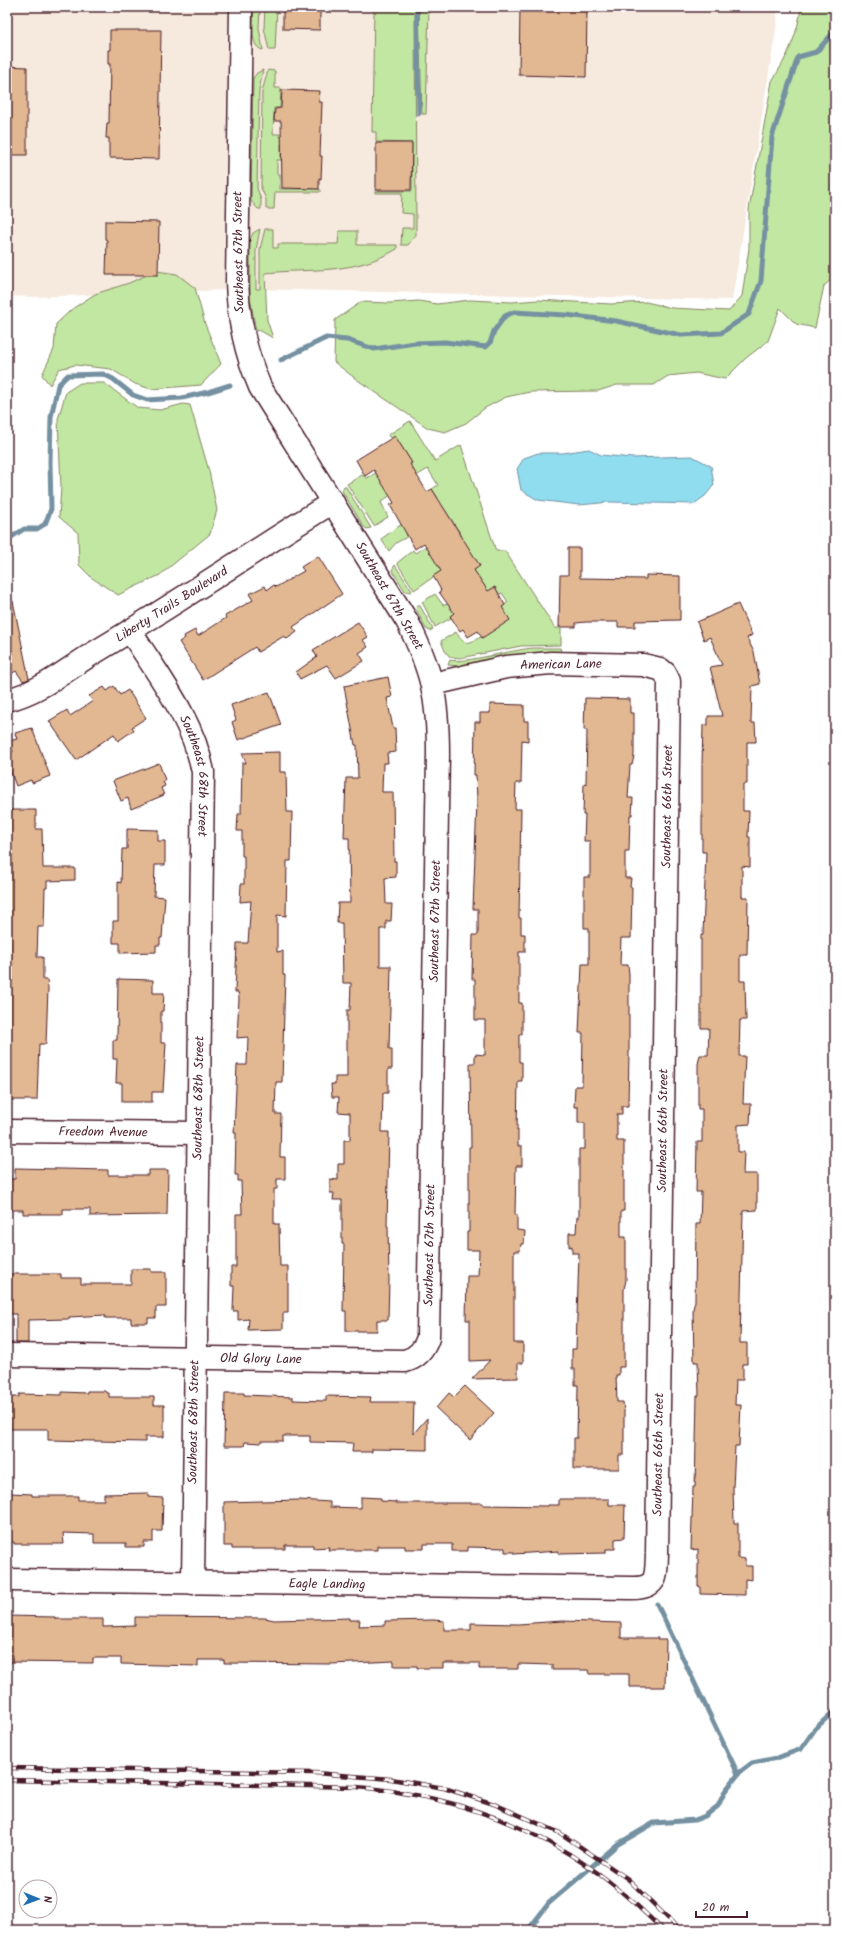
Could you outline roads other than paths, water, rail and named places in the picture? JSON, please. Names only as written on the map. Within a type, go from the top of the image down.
[{"type":"street","name":"Southeast 67th Street","points":[[241,7],[237,281],[240,324],[250,365],[260,387],[407,621],[421,648],[433,684],[437,707],[438,746],[428,1322],[425,1346],[418,1355]]},
{"type":"street","name":"Liberty Trails Boulevard","points":[[7,700],[27,694],[43,686],[131,632],[333,502]]},
{"type":"street","name":"Southeast 68th Street","points":[[131,632],[186,720],[200,755],[203,772],[193,1583]]},
{"type":"street","name":"American Lane","points":[[433,684],[506,667],[534,664],[643,665],[657,668],[665,673]]},
{"type":"street","name":"Southeast 66th Street","points":[[647,1586],[653,1581],[656,1574],[657,1554],[670,692],[669,681],[665,673]]},
{"type":"street","name":"Freedom Avenue","points":[[7,1131],[199,1133]]},
{"type":"street","name":"Old Glory Lane","points":[[7,1355],[393,1361],[412,1359],[418,1355]]},
{"type":"street","name":"Eagle Landing","points":[[7,1580],[632,1588],[647,1586]]},
{"type":"water","points":[[589,449],[601,455],[633,458],[692,456],[711,466],[714,485],[705,496],[694,504],[611,502],[579,505],[538,500],[521,490],[517,469],[524,458],[538,453],[563,453]]},
{"type":"waterway","points":[[417,7],[419,113]]},
{"type":"waterway","points":[[281,360],[326,338],[347,340],[374,349],[415,343],[445,342],[486,347],[490,343],[494,331],[505,316],[514,312],[566,315],[616,321],[681,335],[721,333],[749,314],[761,281],[772,137],[798,57],[816,52],[835,31]]},
{"type":"waterway","points":[[7,540],[24,529],[37,529],[45,524],[51,509],[51,417],[58,385],[68,375],[103,374],[113,379],[133,395],[147,400],[182,398],[230,385]]},
{"type":"waterway","points":[[657,1604],[738,1774]]},
{"type":"waterway","points":[[528,1930],[549,1903],[618,1844],[654,1823],[695,1820],[705,1816],[718,1806],[725,1791],[740,1772],[752,1763],[777,1758],[801,1749],[815,1729],[835,1710]]},
{"type":"railway","points":[[7,1768],[315,1773],[391,1779],[444,1788],[494,1804],[560,1833],[628,1879],[680,1930]]},
{"type":"railway","points":[[7,1780],[357,1787],[388,1790],[419,1796],[449,1803],[507,1822],[563,1850],[609,1881],[663,1930]]}]
